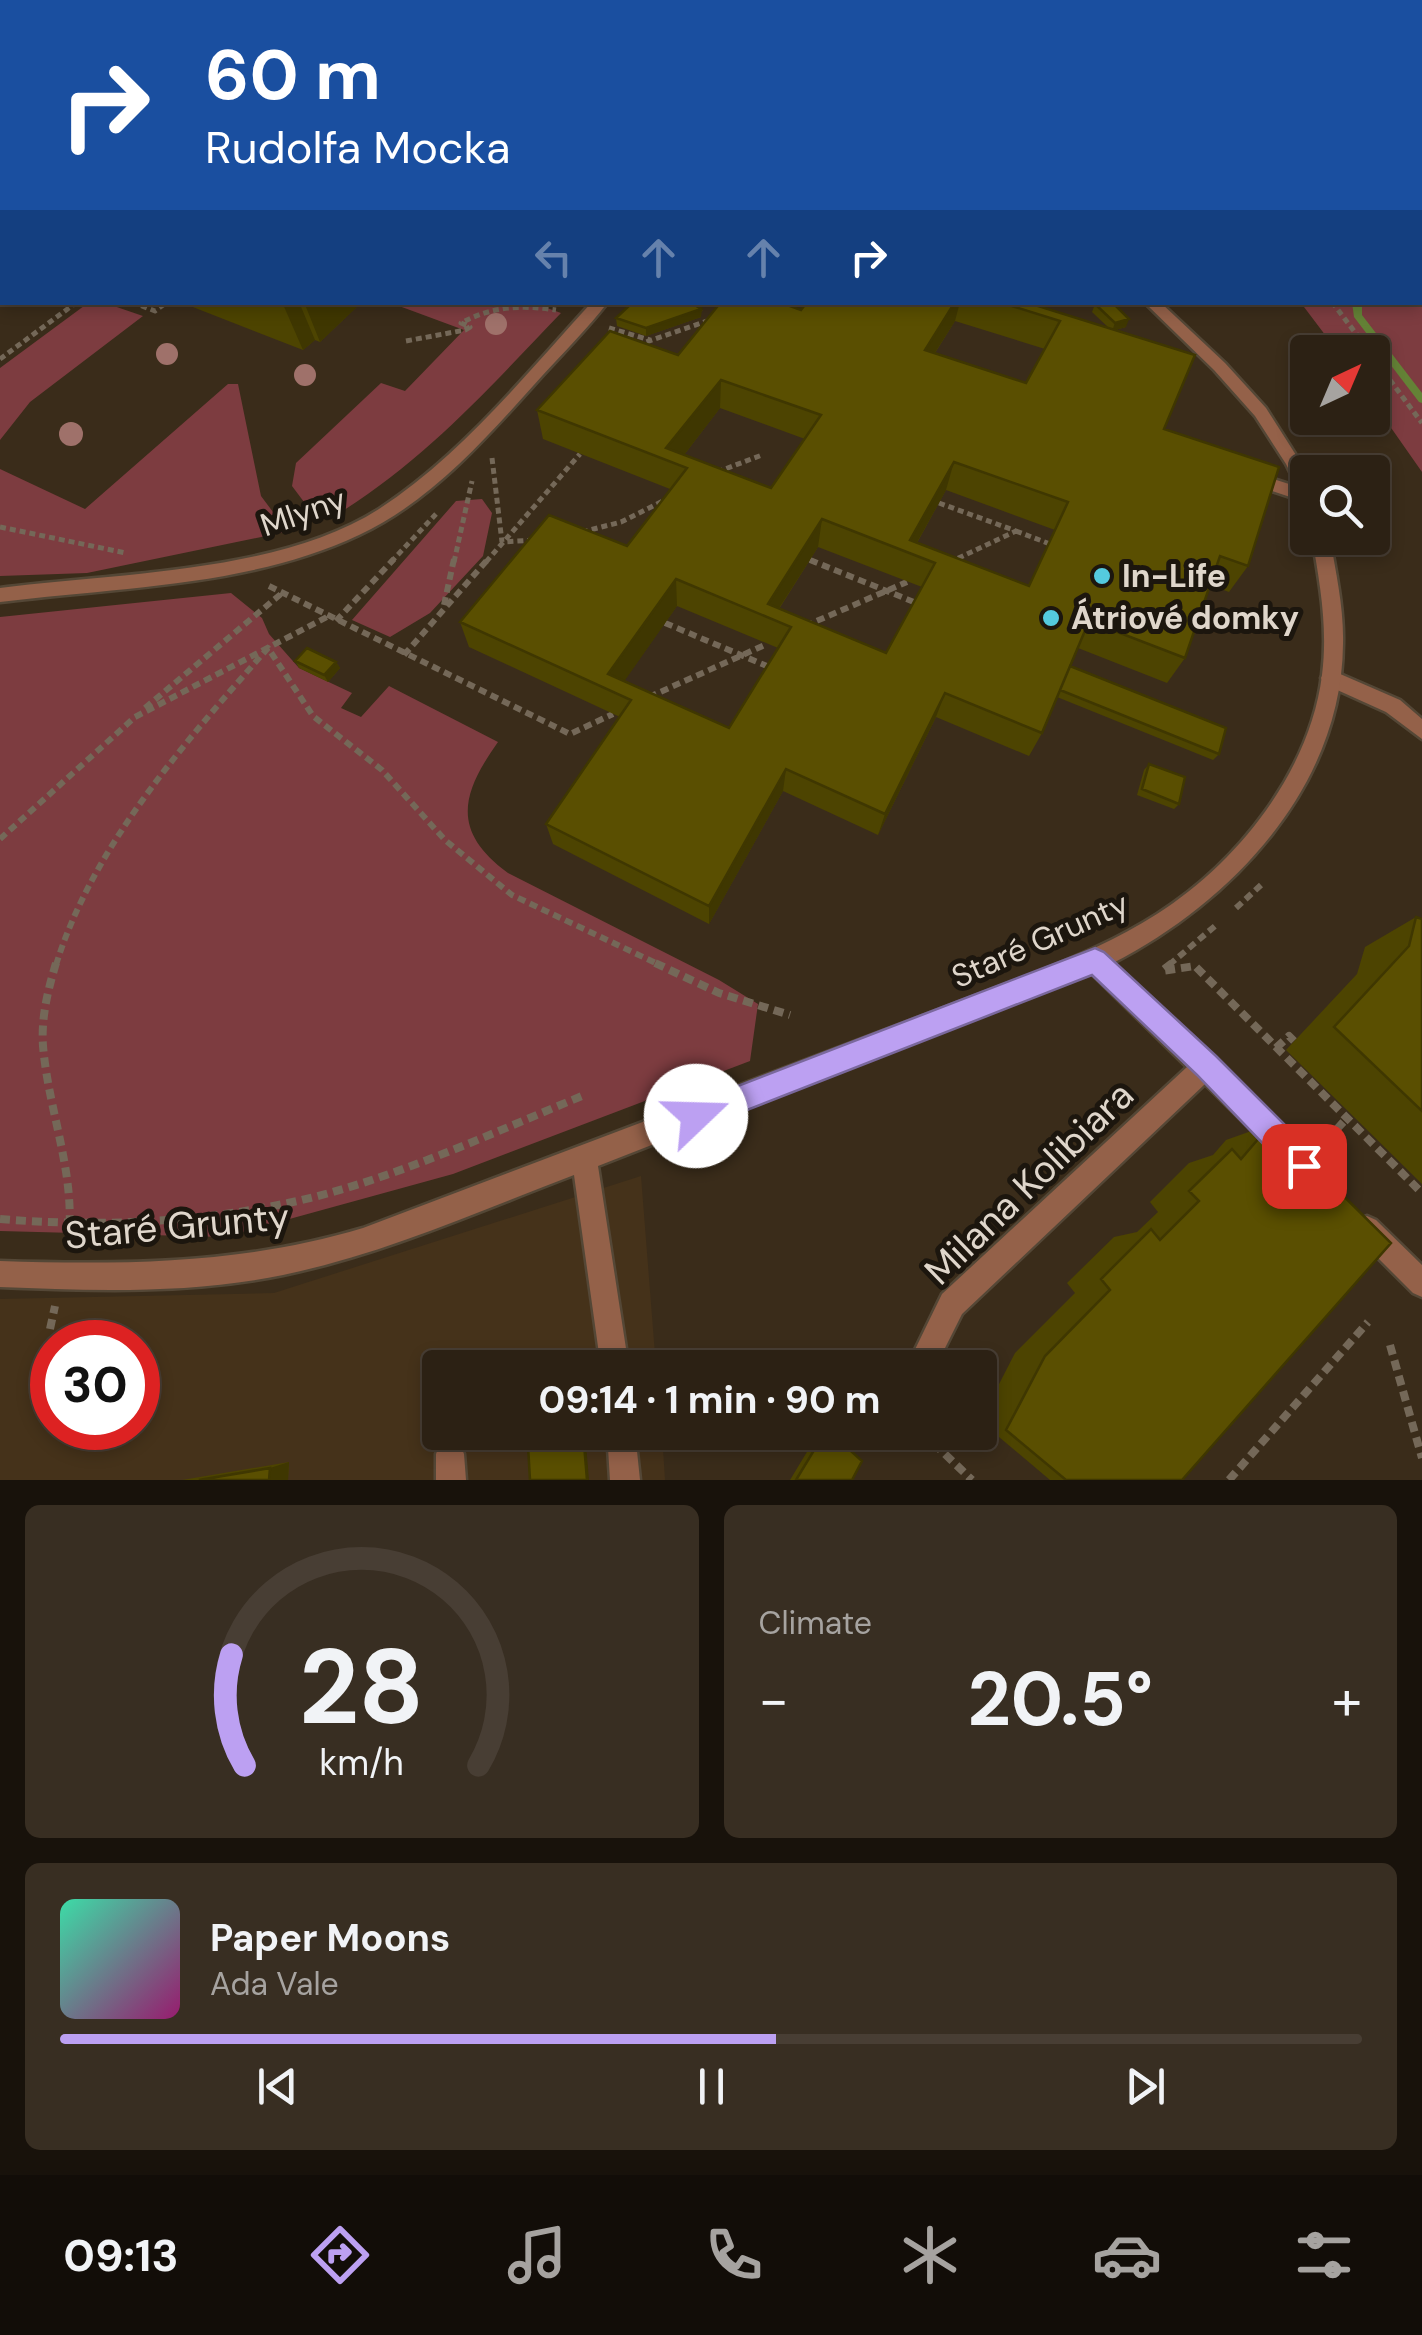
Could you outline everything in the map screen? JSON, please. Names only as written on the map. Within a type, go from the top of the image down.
[{"type":"street","name":"Mlyny","points":[[0,595],[233,568],[352,531],[445,467],[598,305]]},
{"type":"street","points":[[1154,305],[1243,390],[1277,432],[1290,458]]},
{"type":"street","points":[[1237,474],[1290,489]]},
{"type":"street","name":"Staré Grunty","points":[[0,1274],[149,1276],[252,1266],[317,1254],[410,1225],[1095,961],[1146,934],[1190,903],[1250,844],[1299,772],[1323,714],[1331,678],[1332,614],[1323,555]]},
{"type":"street","points":[[1331,678],[1393,706],[1422,731]]},
{"type":"street","points":[[1095,961],[1207,1065],[1304,1166]]},
{"type":"street","name":"Milana Kolibiara","points":[[929,1350],[952,1304],[1207,1065]]},
{"type":"street","points":[[584,1158],[612,1350]]},
{"type":"street","points":[[1344,1206],[1422,1284]]},
{"type":"street","points":[[622,1450],[625,1480]]},
{"type":"path","points":[[0,359],[73,305]]},
{"type":"path","points":[[139,305],[154,311],[162,305]]},
{"type":"path","points":[[406,341],[465,330],[470,326],[461,323],[480,313],[518,305],[554,310]]},
{"type":"path","points":[[1334,305],[1357,335]]},
{"type":"path","points":[[632,347],[722,315]]},
{"type":"path","points":[[599,336],[608,328],[651,340]]},
{"type":"path","points":[[1390,379],[1422,422]]},
{"type":"path","points":[[404,654],[580,454]]},
{"type":"path","points":[[701,478],[762,454]]},
{"type":"path","points":[[483,465],[492,455],[502,542]]},
{"type":"path","points":[[443,610],[474,475],[461,488]]},
{"type":"path","points":[[572,534],[621,522],[667,498]]},
{"type":"path","points":[[336,621],[449,501]]},
{"type":"path","points":[[939,503],[1050,544]]},
{"type":"path","points":[[0,528],[136,554]]},
{"type":"path","points":[[938,568],[1016,531]]},
{"type":"path","points":[[502,542],[545,539]]},
{"type":"path","points":[[810,560],[919,604]]},
{"type":"path","points":[[233,568],[570,734],[613,714]]},
{"type":"path","points":[[799,629],[907,582]]},
{"type":"path","points":[[0,838],[282,593]]},
{"type":"path","points":[[135,717],[328,617]]},
{"type":"path","points":[[665,623],[778,670]]},
{"type":"path","points":[[646,698],[767,644]]},
{"type":"path","points":[[268,648],[313,716],[382,770],[445,840],[512,895],[719,993],[790,1015]]},
{"type":"path","points":[[72,1226],[70,1171],[43,1040],[44,990],[59,945],[98,873],[159,782],[209,713],[268,648]]},
{"type":"path","points":[[591,724],[607,732]]},
{"type":"path","points":[[1233,910],[1261,886]]},
{"type":"path","points":[[1219,922],[1162,971],[1195,966],[1422,1193]]},
{"type":"path","points":[[1276,1048],[1289,1036],[1294,1041]]},
{"type":"path","points":[[0,1219],[72,1226],[173,1220],[290,1203],[428,1160],[582,1096]]},
{"type":"path","points":[[1334,1132],[1349,1116]]},
{"type":"path","points":[[1229,1480],[1368,1322]]},
{"type":"path","points":[[1390,1345],[1422,1458]]},
{"type":"path","points":[[941,1450],[972,1480]]},
{"type":"shaded area","points":[[85,305],[111,305],[143,316],[30,402],[0,440],[0,368]]},
{"type":"shaded area","points":[[396,305],[539,305],[561,313],[457,420],[373,491],[341,512],[307,506],[292,486],[296,463],[381,383],[405,391],[464,330]]},
{"type":"shaded area","points":[[1303,305],[1422,305],[1422,472],[1390,426],[1390,335],[1325,335]]},
{"type":"shaded area","points":[[228,384],[238,384],[261,496],[276,516],[295,530],[87,573],[0,576],[0,469],[85,509]]},
{"type":"shaded area","points":[[482,499],[492,513],[483,556],[430,613],[390,637],[352,620],[456,501]]},
{"type":"shaded area","points":[[231,593],[262,618],[269,634],[299,668],[352,693],[341,708],[361,717],[389,686],[498,742],[470,795],[470,827],[477,842],[508,873],[719,980],[758,1004],[750,1061],[453,1174],[224,1237],[0,1231],[0,617]]},
{"type":"shaded area","points":[[641,1176],[655,1350],[422,1350],[422,1450],[663,1450],[665,1480],[0,1480],[0,1299],[274,1293]]},
{"type":"building","points":[[630,305],[700,305],[701,309],[646,328],[616,318]]},
{"type":"building","name":"Átriové domky","points":[[719,305],[787,305],[801,310],[805,305],[953,305],[925,350],[1026,383],[1060,321],[1009,305],[1038,305],[1195,355],[1164,429],[1279,467],[1248,566],[1220,556],[1185,658],[1089,621],[1042,733],[945,693],[885,814],[786,769],[709,906],[546,824],[631,700],[460,622],[549,515],[627,546],[687,468],[537,410],[610,331],[678,355]],"holes":[[[721,380],[821,415],[771,488],[666,448]],[[954,462],[1068,502],[1029,586],[910,540]],[[822,519],[935,563],[886,653],[768,604]],[[676,579],[791,627],[729,728],[608,674]]]},
{"type":"building","points":[[1096,305],[1115,305],[1129,319],[1115,323]]},
{"type":"building","points":[[307,648],[336,662],[324,675],[295,661]]},
{"type":"building","points":[[1070,666],[1226,728],[1219,754],[1060,690]]},
{"type":"building","points":[[1149,764],[1185,777],[1179,804],[1142,789]]},
{"type":"building","points":[[1416,917],[1422,919],[1422,1111],[1334,1027],[1409,946]]},
{"type":"building","points":[[1271,1124],[1391,1243],[1182,1480],[1066,1480],[1006,1430],[1045,1356],[1110,1290],[1101,1279],[1151,1229],[1160,1240],[1199,1201],[1189,1191],[1232,1149],[1241,1159]]},
{"type":"building","points":[[528,1450],[584,1450],[587,1480],[530,1480]]},
{"type":"building","points":[[814,1450],[850,1450],[862,1461],[852,1480],[796,1480]]},
{"type":"building","points":[[270,1468],[269,1480],[199,1480]]},
{"type":"waterway","points":[[1357,305],[1357,315],[1422,400]]},
{"type":"place","name":"In-Life","points":[[1102,576]]},
{"type":"place","name":"Átriové domky","points":[[1051,618]]},
{"type":"route","points":[[696,1116],[1095,961],[1207,1065],[1304,1166]]}]
